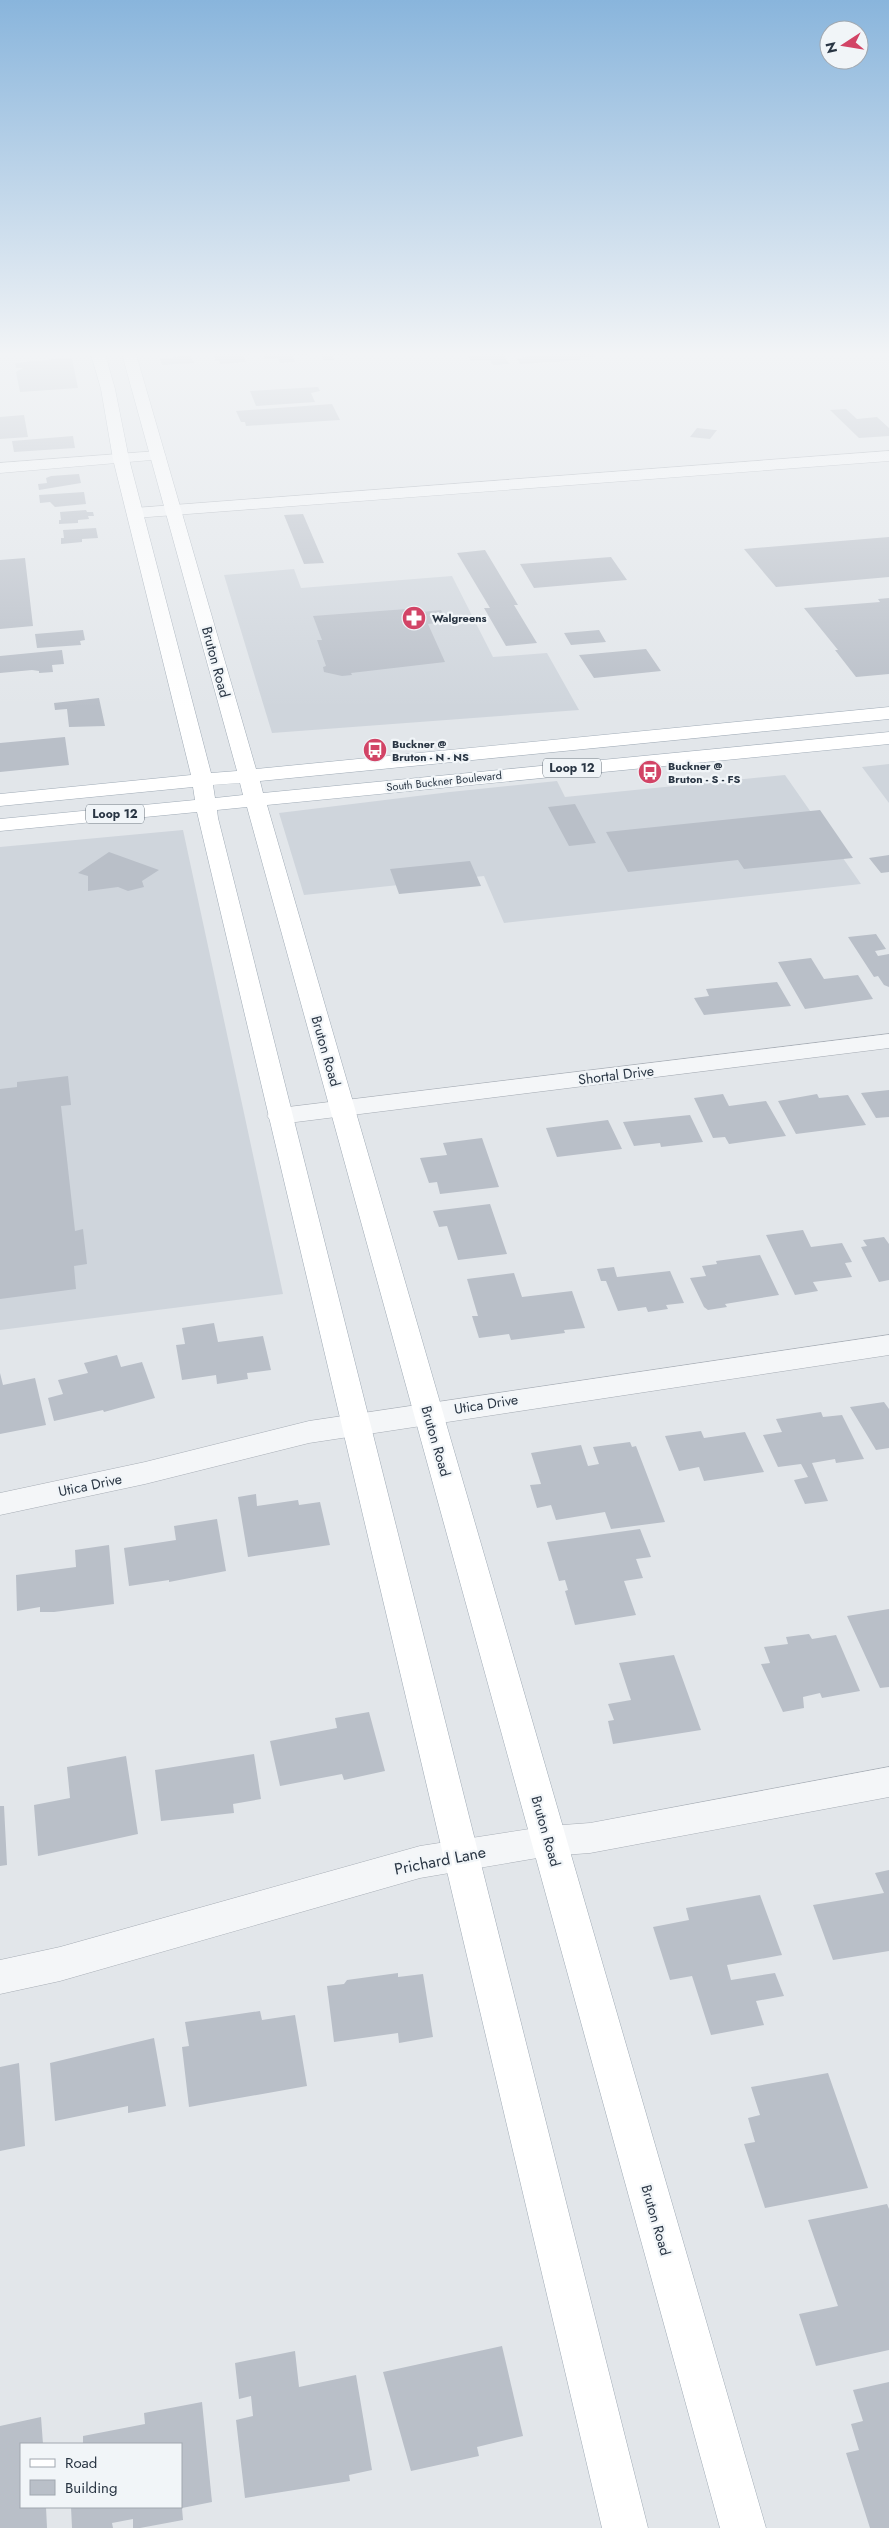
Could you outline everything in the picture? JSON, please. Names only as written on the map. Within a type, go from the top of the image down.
[{"type":"main road","points":[[125,472],[203,779],[208,818],[625,2528]]},
{"type":"main road","name":"Bruton Road","points":[[162,472],[743,2528]]},
{"type":"main road","name":"South Buckner Boulevard","points":[[0,800],[889,713]]},
{"type":"main road","name":"South Buckner Boulevard","points":[[0,825],[889,738]]},
{"type":"street","points":[[135,513],[677,472]]},
{"type":"street","name":"Shortal Drive","points":[[280,1116],[889,1041]]},
{"type":"street","name":"Utica Drive","points":[[0,1504],[145,1474],[309,1432],[889,1345]]},
{"type":"street","name":"Prichard Lane","points":[[0,1977],[60,1964],[420,1862],[549,1841],[590,1838],[889,1782]]},
{"type":"shaded area","points":[[294,569],[301,588],[452,576],[493,657],[547,653],[579,710],[272,733],[224,575]]},
{"type":"shaded area","points":[[889,764],[889,803],[862,767]]},
{"type":"shaded area","points":[[785,775],[861,884],[504,923],[484,876],[304,895],[279,813],[557,781],[565,797]]},
{"type":"shaded area","points":[[183,830],[283,1294],[0,1330],[0,847]]},
{"type":"building","points":[[79,474],[81,483],[39,490],[38,484],[47,483],[46,478],[51,476]]},
{"type":"building","points":[[84,492],[86,504],[55,507],[50,502],[40,503],[39,495]]},
{"type":"building","points":[[86,510],[87,512],[93,512],[94,516],[88,516],[89,519],[78,520],[78,523],[59,524],[59,520],[61,520],[60,512]]},
{"type":"building","points":[[303,514],[324,563],[304,564],[284,515]]},
{"type":"building","points":[[96,528],[98,538],[82,539],[82,542],[61,544],[61,538],[64,538],[63,530]]},
{"type":"building","points":[[889,537],[889,577],[776,587],[744,549]]},
{"type":"building","points":[[485,550],[518,605],[514,605],[537,643],[506,646],[484,608],[490,608],[457,553]]},
{"type":"building","points":[[611,557],[627,580],[534,588],[520,564]]},
{"type":"building","points":[[25,558],[33,626],[0,629],[0,560]]},
{"type":"building","points":[[889,598],[889,674],[856,677],[835,650],[838,650],[804,608],[880,602],[878,599]]},
{"type":"building","name":"Walgreens","points":[[420,608],[422,612],[441,610],[447,622],[428,624],[445,662],[351,673],[352,675],[342,676],[324,672],[323,667],[326,666],[317,640],[322,640],[313,616]]},
{"type":"building","points":[[83,630],[85,640],[80,641],[81,645],[37,648],[35,634]]},
{"type":"building","points":[[599,630],[606,642],[571,645],[564,633]]},
{"type":"building","points":[[646,649],[661,671],[594,678],[579,655]]},
{"type":"building","points":[[62,650],[64,664],[52,665],[53,672],[39,673],[39,671],[32,670],[0,673],[0,656]]},
{"type":"building","points":[[99,698],[105,726],[69,727],[67,709],[55,710],[54,703]]},
{"type":"building","points":[[65,737],[69,765],[0,772],[0,743]]},
{"type":"building","points":[[575,804],[596,843],[569,846],[548,807]]},
{"type":"building","points":[[820,810],[853,858],[744,869],[738,860],[628,872],[606,832]]},
{"type":"building","points":[[109,852],[159,870],[142,881],[144,887],[128,891],[118,887],[88,891],[88,876],[78,873]]},
{"type":"building","points":[[889,855],[889,872],[881,873],[869,858]]},
{"type":"building","points":[[470,861],[481,886],[399,894],[390,869]]},
{"type":"building","points":[[876,934],[886,949],[875,951],[878,956],[889,954],[889,987],[884,985],[878,976],[874,977],[848,937]]},
{"type":"building","points":[[811,958],[824,979],[858,975],[873,999],[805,1009],[778,962]]},
{"type":"building","points":[[777,982],[791,1006],[704,1015],[694,998],[709,996],[706,989]]},
{"type":"building","points":[[68,1076],[71,1105],[61,1106],[75,1231],[83,1229],[87,1264],[74,1266],[76,1289],[0,1299],[0,1089],[17,1087],[17,1082]]},
{"type":"building","points":[[889,1090],[889,1117],[876,1118],[861,1093]]},
{"type":"building","points":[[723,1094],[729,1106],[766,1101],[786,1136],[729,1144],[725,1137],[713,1138],[694,1098]]},
{"type":"building","points":[[817,1094],[819,1098],[848,1095],[866,1125],[796,1134],[778,1101]]},
{"type":"building","points":[[690,1115],[703,1142],[661,1147],[660,1143],[634,1146],[623,1122]]},
{"type":"building","points":[[608,1120],[622,1149],[557,1157],[546,1128]]},
{"type":"building","points":[[482,1138],[499,1187],[440,1194],[437,1182],[429,1183],[420,1158],[447,1155],[443,1143]]},
{"type":"building","points":[[490,1204],[507,1254],[458,1260],[447,1226],[439,1227],[433,1211]]},
{"type":"building","points":[[803,1230],[811,1247],[842,1243],[852,1262],[845,1263],[852,1277],[813,1282],[818,1291],[795,1295],[766,1235]]},
{"type":"building","points":[[884,1237],[889,1244],[889,1280],[879,1282],[861,1247],[867,1246],[863,1240]]},
{"type":"building","points":[[760,1255],[779,1295],[725,1304],[727,1307],[708,1310],[704,1307],[690,1278],[706,1276],[702,1266],[717,1264],[716,1261]]},
{"type":"building","points":[[614,1267],[617,1277],[670,1271],[684,1303],[666,1305],[668,1309],[648,1312],[646,1307],[618,1311],[606,1281],[601,1281],[597,1269]]},
{"type":"building","points":[[514,1273],[522,1297],[572,1291],[585,1328],[564,1330],[565,1333],[511,1340],[509,1334],[479,1338],[472,1316],[478,1316],[467,1279]]},
{"type":"building","points":[[214,1323],[218,1342],[263,1336],[271,1370],[247,1373],[248,1379],[217,1384],[216,1375],[182,1380],[176,1345],[185,1344],[182,1328]]},
{"type":"building","points":[[117,1355],[121,1367],[142,1362],[155,1398],[104,1412],[103,1410],[54,1421],[48,1398],[63,1394],[58,1380],[88,1373],[84,1363]]},
{"type":"building","points":[[0,1373],[3,1385],[35,1378],[46,1425],[0,1434]]},
{"type":"building","points":[[884,1402],[889,1409],[889,1448],[876,1450],[850,1407]]},
{"type":"building","points":[[821,1412],[823,1417],[842,1415],[864,1459],[836,1463],[835,1459],[812,1463],[828,1501],[805,1504],[794,1480],[808,1477],[801,1464],[778,1467],[763,1435],[782,1432],[776,1419]]},
{"type":"building","points":[[701,1431],[704,1438],[745,1432],[764,1472],[704,1481],[699,1467],[679,1471],[665,1436]]},
{"type":"building","points":[[630,1442],[632,1447],[636,1446],[665,1522],[611,1529],[605,1512],[556,1520],[551,1505],[537,1508],[530,1485],[541,1484],[531,1453],[581,1445],[588,1466],[599,1464],[593,1447]]},
{"type":"building","points":[[256,1494],[257,1506],[298,1500],[299,1505],[320,1502],[330,1545],[248,1557],[238,1497]]},
{"type":"building","points":[[217,1519],[226,1571],[169,1582],[169,1580],[129,1586],[124,1548],[176,1540],[174,1526]]},
{"type":"building","points":[[640,1529],[651,1557],[636,1559],[643,1578],[624,1581],[636,1615],[575,1625],[565,1591],[568,1590],[565,1580],[559,1581],[547,1542]]},
{"type":"building","points":[[109,1545],[114,1604],[54,1612],[40,1612],[40,1607],[17,1611],[16,1575],[76,1567],[75,1550]]},
{"type":"building","points":[[889,1609],[889,1687],[880,1688],[847,1616]]},
{"type":"building","points":[[809,1634],[812,1639],[836,1635],[860,1691],[822,1698],[820,1693],[803,1697],[804,1708],[783,1712],[761,1664],[770,1663],[764,1647],[788,1644],[786,1637]]},
{"type":"building","points":[[674,1655],[701,1730],[613,1744],[608,1721],[614,1720],[608,1704],[631,1700],[619,1663]]},
{"type":"building","points":[[369,1712],[385,1771],[344,1780],[342,1774],[280,1786],[270,1741],[337,1728],[335,1718]]},
{"type":"building","points":[[254,1754],[261,1799],[233,1804],[234,1813],[161,1821],[155,1770]]},
{"type":"building","points":[[126,1756],[138,1834],[38,1856],[34,1805],[70,1798],[67,1767]]},
{"type":"building","points":[[0,1806],[4,1806],[7,1865],[0,1866]]},
{"type":"building","points":[[889,1870],[889,1951],[833,1960],[813,1905],[884,1893],[875,1873]]},
{"type":"building","points":[[760,1895],[782,1955],[727,1965],[731,1980],[775,1973],[784,1996],[756,2001],[764,2025],[711,2035],[692,1976],[670,1980],[653,1927],[689,1920],[686,1908]]},
{"type":"building","points":[[398,1973],[398,1977],[423,1974],[433,2037],[399,2043],[398,2033],[334,2042],[327,1986],[344,1984],[347,1980]]},
{"type":"building","points":[[260,2011],[262,2020],[295,2015],[307,2086],[189,2107],[182,2047],[189,2046],[185,2022]]},
{"type":"building","points":[[154,2038],[166,2106],[128,2113],[128,2106],[55,2121],[50,2063]]},
{"type":"building","points":[[19,2063],[25,2146],[0,2151],[0,2067]]},
{"type":"building","points":[[828,2073],[868,2188],[765,2208],[744,2144],[755,2142],[748,2118],[760,2115],[751,2087]]},
{"type":"building","points":[[887,2204],[889,2209],[889,2350],[816,2366],[799,2314],[838,2306],[808,2220]]},
{"type":"building","points":[[502,2346],[523,2436],[477,2447],[479,2456],[411,2471],[383,2372]]},
{"type":"building","points":[[295,2351],[299,2387],[356,2375],[372,2470],[349,2475],[350,2481],[245,2498],[236,2420],[253,2416],[251,2396],[239,2399],[235,2363]]},
{"type":"building","points":[[889,2382],[889,2528],[870,2528],[846,2453],[859,2450],[851,2424],[863,2421],[853,2390]]},
{"type":"building","points":[[202,2402],[212,2502],[182,2508],[182,2443],[83,2443],[83,2436],[145,2424],[144,2413]]},
{"type":"building","points":[[41,2417],[43,2443],[20,2443],[20,2508],[46,2508],[47,2528],[0,2528],[0,2426]]},
{"type":"building","points":[[71,2508],[182,2508],[183,2520],[140,2528],[133,2528],[133,2519],[112,2523],[113,2528],[72,2528]]},
{"type":"place","name":"Walgreens","points":[[414,618]]},
{"type":"place","name":"Buckner @ Bruton - N - NS","points":[[375,750]]},
{"type":"place","name":"Buckner @ Bruton - S - FS","points":[[650,772]]}]
